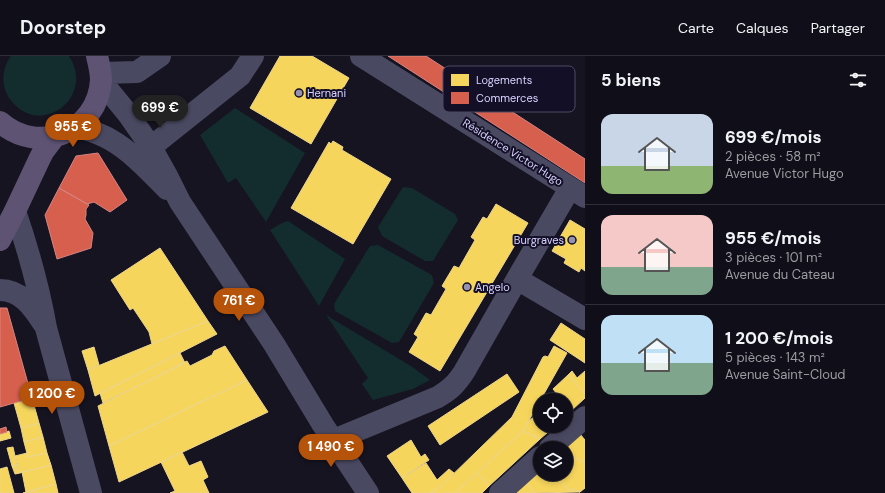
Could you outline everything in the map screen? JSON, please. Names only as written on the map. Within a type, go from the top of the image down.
[{"type":"main road","points":[[0,122],[15,132],[28,137],[37,138],[55,136],[69,131],[88,114],[95,104],[98,97],[100,66]]},
{"type":"main road","points":[[0,240],[43,152],[55,136]]},
{"type":"street","points":[[100,66],[137,72],[160,56]]},
{"type":"street","points":[[151,147],[240,76],[253,56]]},
{"type":"street","name":"Résidence Victor Hugo","points":[[361,56],[443,108]]},
{"type":"street","points":[[100,66],[128,114],[151,147],[180,202],[274,344],[368,493]]},
{"type":"street","name":"Résidence Victor Hugo","points":[[450,112],[578,193]]},
{"type":"street","points":[[76,126],[93,131],[121,146],[180,202]]},
{"type":"street","points":[[334,440],[438,398],[457,382],[517,279],[578,193]]},
{"type":"street","points":[[15,211],[36,280],[46,328],[91,493]]},
{"type":"street","points":[[517,279],[585,319]]},
{"type":"street","points":[[0,290],[12,292],[27,301],[33,307],[46,328]]},
{"type":"street","points":[[558,441],[585,416]]},
{"type":"street","points":[[500,493],[533,463]]},
{"type":"green space","points":[[11,56],[69,56],[75,71],[76,85],[71,97],[62,107],[51,113],[39,116],[26,113],[12,102],[3,81],[4,70]]},
{"type":"green space","points":[[235,108],[305,153],[266,222],[236,178],[228,183],[200,135]]},
{"type":"green space","points":[[403,187],[412,188],[455,214],[458,220],[433,261],[425,261],[382,236],[378,227]]},
{"type":"green space","points":[[288,221],[345,259],[319,306],[270,230]]},
{"type":"green space","points":[[378,245],[432,275],[434,283],[399,342],[392,343],[335,311],[334,304],[370,246]]},
{"type":"green space","points":[[326,315],[411,366],[430,380],[413,389],[373,400],[362,384],[368,378]]},
{"type":"building: Logements","name":"Hernani","points":[[280,56],[312,56],[349,78],[311,144],[250,108]]},
{"type":"building: Logements","points":[[333,141],[343,147],[342,150],[391,179],[353,244],[291,208],[329,142],[331,144]]},
{"type":"building: Logements","name":"Angelo","points":[[496,204],[528,223],[440,371],[409,352],[418,337],[414,334],[426,313],[431,315],[446,289],[442,286],[454,266],[459,268],[475,240],[471,237],[483,217],[487,219]]},
{"type":"building: Logements","name":"Burgraves","points":[[570,220],[585,229],[585,271],[581,268],[579,272],[564,263],[566,259],[552,251]]},
{"type":"building: Logements","points":[[160,248],[208,321],[152,344],[149,332],[133,308],[130,310],[111,280]]},
{"type":"building: Logements","points":[[208,321],[217,334],[95,396],[88,370]]},
{"type":"building: Logements","points":[[561,323],[585,339],[585,363],[550,340]]},
{"type":"building: Logements","points":[[225,346],[247,380],[109,446],[98,406],[187,361],[190,366],[212,355],[214,351]]},
{"type":"building: Logements","points":[[554,346],[567,353],[544,393],[533,393],[533,413],[523,431],[455,493],[430,493],[441,486],[512,417],[543,357],[548,357]]},
{"type":"building: Logements","points":[[94,347],[99,365],[88,370],[82,351]]},
{"type":"building: Logements","points":[[180,353],[185,363],[103,403],[100,393]]},
{"type":"building: Logements","points":[[572,371],[577,378],[585,371],[585,394],[568,375]]},
{"type":"building: Logements","points":[[507,374],[519,392],[440,445],[428,426]]},
{"type":"building: Logements","points":[[568,375],[585,394],[585,398],[573,409],[573,393],[556,393],[553,389]]},
{"type":"building: Logements","points":[[247,380],[268,412],[119,482],[109,446]]},
{"type":"building: Logements","points":[[32,398],[39,423],[21,428],[14,403]]},
{"type":"building: Logements","points":[[533,417],[533,433],[547,433],[540,439],[523,431],[528,422]]},
{"type":"building: Logements","points":[[39,423],[43,437],[24,442],[21,428]]},
{"type":"building: Logements","points":[[9,431],[11,438],[0,441],[0,434]]},
{"type":"building: Logements","points":[[523,431],[540,439],[538,441],[533,441],[533,445],[489,486],[477,473]]},
{"type":"building: Logements","points":[[580,434],[585,440],[585,463],[573,457],[573,441]]},
{"type":"building: Logements","points":[[43,437],[47,453],[28,457],[24,442]]},
{"type":"building: Logements","points":[[411,440],[421,457],[425,454],[429,460],[402,478],[387,456]]},
{"type":"building: Logements","points":[[13,447],[17,465],[12,466],[7,448]]},
{"type":"building: Logements","points":[[182,452],[189,466],[201,461],[208,477],[203,480],[209,493],[170,493],[175,491],[161,462]]},
{"type":"building: Logements","points":[[27,453],[28,457],[47,453],[51,465],[20,473],[15,456]]},
{"type":"building: Logements","points":[[573,457],[585,463],[585,488],[580,492],[572,489],[569,491],[560,481],[573,481]]},
{"type":"building: Logements","points":[[426,463],[437,480],[449,469],[454,473],[441,486],[430,493],[412,493],[402,478]]},
{"type":"building: Logements","points":[[17,465],[20,473],[15,474],[12,466]]},
{"type":"building: Logements","points":[[51,465],[56,484],[26,492],[22,472]]},
{"type":"building: Logements","points":[[7,467],[14,493],[0,493],[0,469]]},
{"type":"building: Logements","points":[[477,473],[489,486],[482,493],[455,493]]},
{"type":"building: Logements","points":[[533,476],[533,481],[560,481],[569,491],[572,489],[580,492],[535,493],[526,482]]},
{"type":"building: Logements","points":[[526,482],[535,493],[514,493]]},
{"type":"building: Logements","points":[[56,484],[58,493],[23,493],[26,492]]},
{"type":"building: Commerces","points":[[388,56],[426,56],[443,67],[443,91]]},
{"type":"building: Commerces","points":[[475,112],[512,112],[585,159],[585,183]]},
{"type":"building: Commerces","points":[[98,153],[127,200],[110,212],[94,202],[87,204],[59,188],[76,156]]},
{"type":"building: Commerces","points":[[59,188],[89,205],[86,209],[85,219],[93,233],[91,248],[57,259],[45,215]]},
{"type":"building: Commerces","points":[[0,308],[7,308],[32,398],[0,407]]},
{"type":"building: Commerces","points":[[6,427],[7,432],[0,434],[0,429]]},
{"type":"place","name":"Hernani","points":[[299,93]]},
{"type":"place","name":"Burgraves","points":[[572,240]]},
{"type":"place","name":"Angelo","points":[[467,287]]}]
